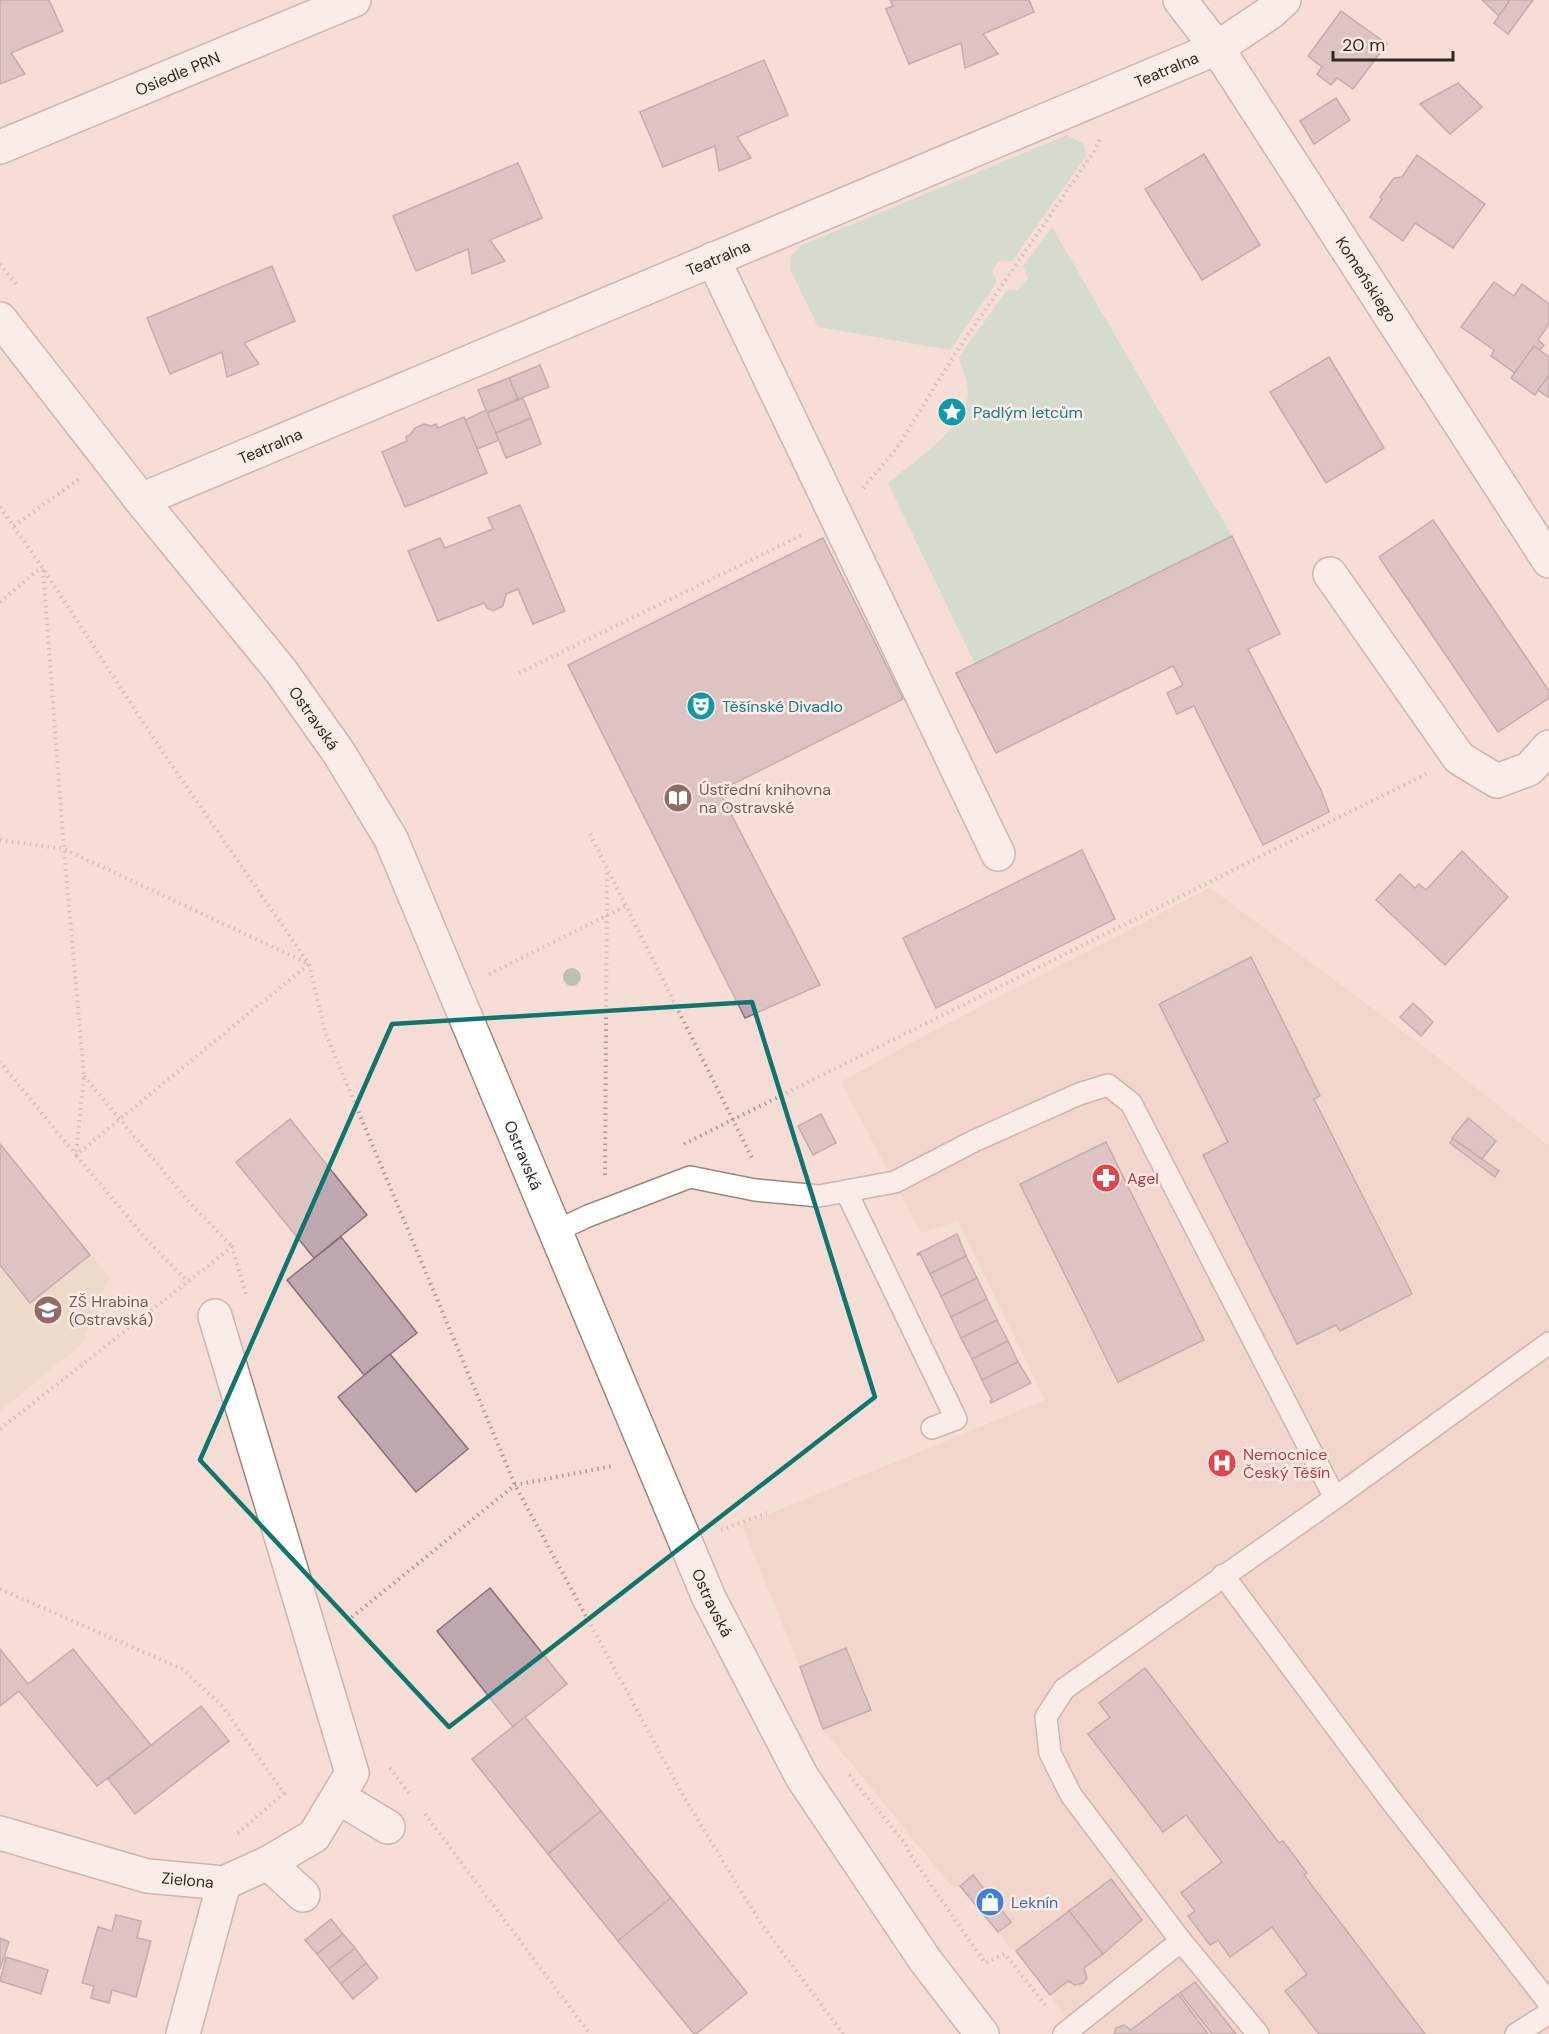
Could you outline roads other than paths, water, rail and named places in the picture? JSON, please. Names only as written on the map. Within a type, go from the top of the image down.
[{"type":"street","name":"Osiedle PRN","points":[[0,147],[354,0]]},
{"type":"street","name":"Komeńskiego","points":[[1180,0],[1217,48],[1549,561]]},
{"type":"street","name":"Teatralna","points":[[141,500],[1217,48],[1271,12],[1284,0]]},
{"type":"street","points":[[713,259],[998,854]]},
{"type":"street","name":"Ostravská","points":[[0,319],[141,500],[281,671],[339,753],[391,839],[709,1598],[802,1777],[925,1960],[982,2034]]},
{"type":"street","points":[[1330,574],[1459,758],[1497,781],[1529,769],[1549,747]]},
{"type":"street","points":[[215,1316],[352,1773],[314,1836],[268,1863],[224,1883]]},
{"type":"street","points":[[338,1797],[388,1827]]},
{"type":"street","name":"Zielona","points":[[0,1833],[147,1876],[224,1883],[183,2034]]},
{"type":"street","points":[[268,1863],[303,1895]]},
{"type":"lane","points":[[556,1231],[588,1216],[690,1177],[769,1191],[819,1196],[895,1182],[974,1141],[1079,1094],[1108,1085],[1131,1103],[1335,1498]]},
{"type":"lane","points":[[846,1191],[956,1419],[932,1428]]},
{"type":"lane","points":[[1258,2034],[1181,1941],[1071,1795],[1050,1754],[1046,1717],[1064,1689],[1335,1498],[1549,1343]]},
{"type":"lane","points":[[1223,1575],[1389,1798],[1549,2003]]},
{"type":"lane","points":[[1065,2033],[1181,1941]]},
{"type":"lane","points":[[1516,2034],[1549,2013]]},
{"type":"place","name":"Padlým letcům","points":[[952,412]]},
{"type":"place","name":"Těšínské Divadlo","points":[[701,706]]},
{"type":"place","name":"Ústřední knihovna na Ostravské","points":[[678,798]]},
{"type":"place","name":"Agel","points":[[1106,1178]]},
{"type":"place","name":"ZŠ Hrabina (Ostravská)","points":[[48,1310]]},
{"type":"place","name":"Nemocnice Český Těšín","points":[[1222,1463]]},
{"type":"place","name":"Leknín","points":[[990,1902]]}]
